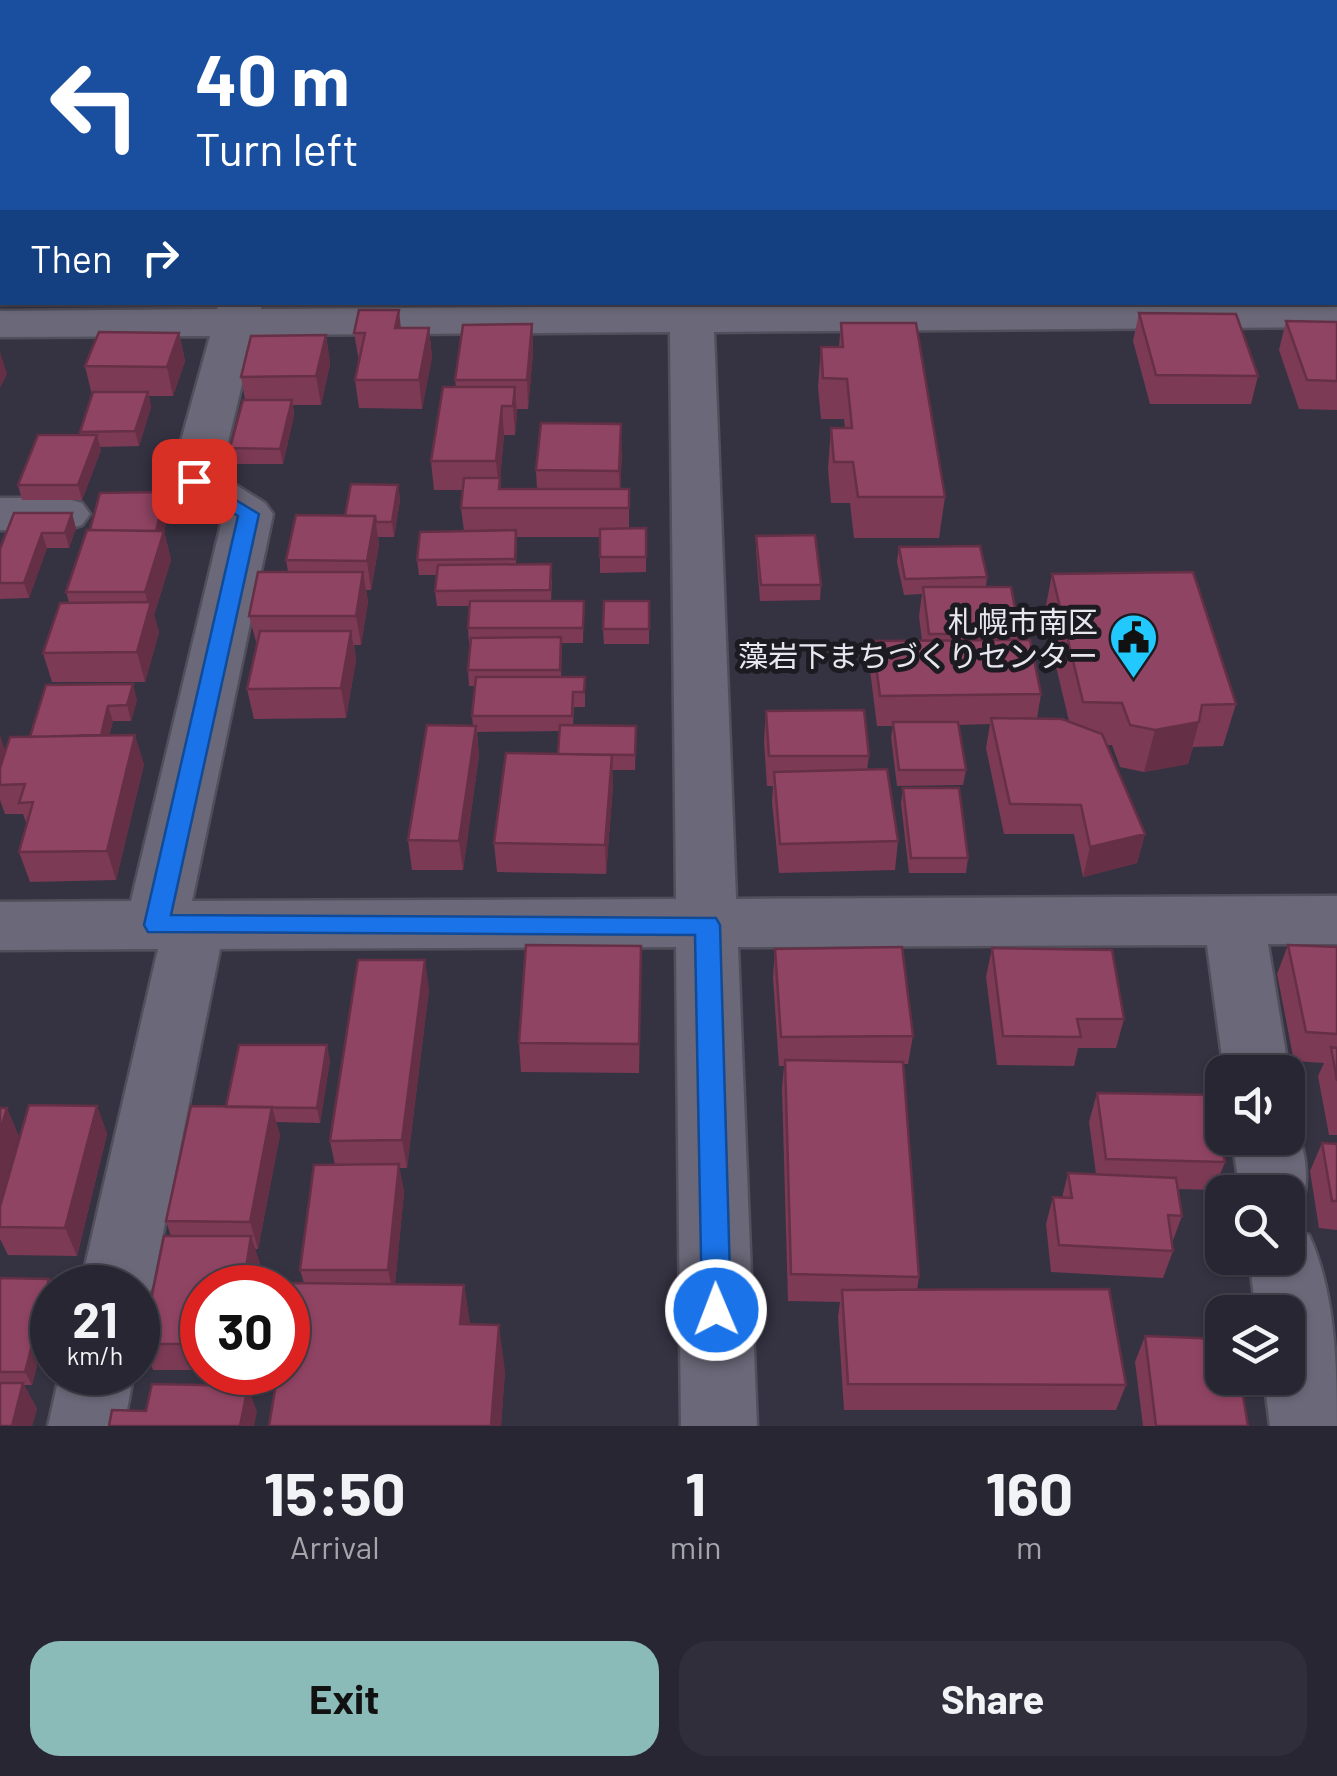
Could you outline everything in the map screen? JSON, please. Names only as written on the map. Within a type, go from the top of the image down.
[{"type":"street","points":[[0,324],[238,313],[1251,309],[1337,314]]},
{"type":"street","points":[[692,312],[719,1426]]},
{"type":"street","points":[[120,1265],[248,514],[194,481],[238,313]]},
{"type":"street","points":[[0,514],[65,514]]},
{"type":"street","points":[[1234,920],[1254,1055]]},
{"type":"street","points":[[0,926],[1337,920]]},
{"type":"street","points":[[1286,1275],[1308,1426]]},
{"type":"street","points":[[86,1426],[93,1395]]},
{"type":"building","points":[[359,310],[399,310],[395,328],[429,328],[419,380],[355,380],[365,333],[354,333]]},
{"type":"building","points":[[1139,313],[1236,314],[1258,376],[1156,375]]},
{"type":"building","points":[[1286,321],[1337,322],[1337,381],[1307,380]]},
{"type":"building","points":[[841,323],[916,323],[945,497],[858,497],[853,462],[834,462],[831,428],[852,428],[847,379],[823,378],[821,347],[843,347]]},
{"type":"building","points":[[532,324],[527,380],[455,380],[463,325]]},
{"type":"building","points":[[99,332],[179,333],[167,367],[85,366]]},
{"type":"building","points":[[326,335],[316,376],[241,377],[251,336]]},
{"type":"building","points":[[443,387],[515,387],[513,406],[502,406],[496,461],[431,461]]},
{"type":"building","points":[[93,392],[148,392],[135,431],[80,432]]},
{"type":"building","points":[[243,400],[292,400],[280,449],[230,448]]},
{"type":"building","points":[[541,423],[621,424],[619,471],[536,470]]},
{"type":"building","points":[[38,435],[97,435],[78,485],[18,485]]},
{"type":"building","points":[[464,478],[500,478],[499,489],[629,489],[629,508],[461,508]]},
{"type":"building","points":[[351,484],[398,485],[392,522],[376,522],[375,516],[345,516]]},
{"type":"building","points":[[166,492],[156,531],[90,530],[100,493]]},
{"type":"building","points":[[14,513],[72,513],[65,533],[42,533],[24,583],[0,583],[0,549]]},
{"type":"building","points":[[296,515],[375,516],[367,561],[286,560]]},
{"type":"building","points":[[646,528],[646,557],[600,557],[600,529]]},
{"type":"building","points":[[87,530],[164,531],[145,592],[66,592]]},
{"type":"building","points":[[516,530],[515,559],[417,560],[420,532]]},
{"type":"building","points":[[815,535],[821,585],[761,585],[756,536]]},
{"type":"building","points":[[980,546],[987,577],[905,579],[899,547]]},
{"type":"building","points":[[551,564],[550,590],[435,591],[438,565]]},
{"type":"building","points":[[258,572],[363,572],[356,616],[249,616]]},
{"type":"building","points":[[1193,572],[1236,704],[1202,705],[1199,722],[1155,730],[1130,725],[1122,703],[1083,702],[1052,574]]},
{"type":"building","points":[[923,587],[1011,587],[1020,634],[929,634]]},
{"type":"building","points":[[470,601],[584,601],[583,628],[468,628]]},
{"type":"building","points":[[604,601],[649,601],[649,629],[603,629]]},
{"type":"building","points":[[151,602],[137,652],[43,653],[60,603]]},
{"type":"building","points":[[260,631],[351,631],[341,688],[247,689]]},
{"type":"building","points":[[561,637],[560,670],[468,670],[471,638]]},
{"type":"building","points":[[1030,640],[1041,694],[880,696],[873,641]]},
{"type":"building","points":[[476,677],[585,677],[584,692],[573,692],[572,716],[472,716]]},
{"type":"building","points":[[133,684],[127,705],[108,706],[101,735],[30,737],[46,685]]},
{"type":"building","points":[[864,710],[869,756],[769,756],[766,711]]},
{"type":"building","points":[[991,718],[1062,719],[1102,734],[1145,834],[1090,847],[1081,805],[1010,804]]},
{"type":"building","points":[[893,722],[958,722],[966,770],[899,770]]},
{"type":"building","points":[[427,725],[476,726],[459,841],[408,840]]},
{"type":"building","points":[[560,725],[636,726],[635,755],[558,754]]},
{"type":"building","points":[[135,735],[107,851],[19,852],[33,802],[19,803],[25,784],[0,785],[0,768],[10,737]]},
{"type":"building","points":[[506,753],[612,755],[605,845],[494,843]]},
{"type":"building","points":[[887,769],[898,841],[780,844],[774,772]]},
{"type":"building","points":[[903,788],[959,788],[968,858],[911,858]]},
{"type":"building","points":[[526,945],[641,946],[639,1044],[519,1043]]},
{"type":"building","points":[[1288,945],[1337,947],[1337,1034],[1306,1032]]},
{"type":"building","points":[[902,947],[913,1036],[781,1037],[775,949]]},
{"type":"building","points":[[992,948],[1112,950],[1124,1019],[1077,1019],[1081,1037],[1003,1036]]},
{"type":"building","points":[[358,960],[425,960],[402,1140],[330,1141]]},
{"type":"building","points":[[239,1045],[327,1045],[317,1108],[226,1107]]},
{"type":"building","points":[[1331,1047],[1337,1048],[1337,1081]]},
{"type":"building","points":[[785,1060],[903,1062],[919,1277],[791,1274]]},
{"type":"building","points":[[1097,1093],[1205,1095],[1205,1155],[1224,1155],[1225,1162],[1106,1159]]},
{"type":"building","points":[[29,1105],[97,1106],[65,1228],[0,1227],[0,1207]]},
{"type":"building","points":[[191,1106],[272,1107],[250,1222],[166,1221]]},
{"type":"building","points":[[0,1108],[7,1108],[0,1131]]},
{"type":"building","points":[[1322,1143],[1337,1144],[1337,1201],[1332,1201]]},
{"type":"building","points":[[399,1164],[388,1270],[310,1270],[310,1265],[301,1265],[314,1165]]},
{"type":"building","points":[[1068,1173],[1176,1178],[1182,1216],[1168,1215],[1173,1251],[1059,1245],[1053,1197],[1072,1198]]},
{"type":"building","points":[[164,1236],[251,1236],[247,1265],[180,1265],[180,1344],[160,1344],[158,1265]]},
{"type":"building","points":[[0,1278],[30,1279],[30,1353],[25,1372],[0,1372]]},
{"type":"building","points":[[310,1283],[464,1285],[460,1324],[499,1325],[491,1426],[269,1426],[274,1395],[310,1395]]},
{"type":"building","points":[[1109,1289],[1126,1385],[848,1384],[842,1290]]},
{"type":"building","points":[[1145,1336],[1205,1338],[1205,1395],[1243,1395],[1248,1426],[1156,1426]]},
{"type":"building","points":[[0,1383],[23,1383],[12,1426],[0,1426]]},
{"type":"building","points":[[160,1384],[180,1385],[180,1395],[246,1395],[240,1426],[109,1426],[112,1410],[146,1411],[150,1395],[160,1395]]},
{"type":"place","name":"札幌市南区 藻岩下まちづくりセンター","points":[[1133,680]]},
{"type":"route","points":[[194,481],[248,514],[156,925],[707,925],[716,1310]]}]
